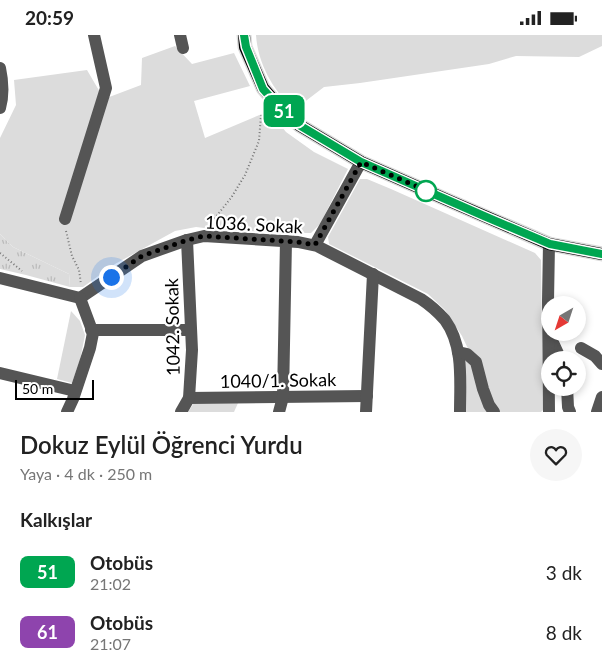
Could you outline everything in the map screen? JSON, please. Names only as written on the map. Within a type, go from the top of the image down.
[{"type":"main road","points":[[244,35],[246,47],[263,89],[299,125],[361,162],[550,244],[602,254]]},
{"type":"street","points":[[65,219],[106,88],[94,35]]},
{"type":"street","points":[[180,35],[183,48]]},
{"type":"street","points":[[0,68],[3,86],[0,108]]},
{"type":"street","points":[[315,245],[361,162]]},
{"type":"street","name":"1036. Sokak","points":[[78,297],[142,256],[187,240],[207,237],[286,241],[315,245],[421,299],[435,309],[444,319],[452,331],[458,347],[460,412]]},
{"type":"street","name":"1042. Sokak","points":[[181,412],[189,398],[192,351],[187,240]]},
{"type":"street","points":[[279,412],[283,397],[286,241]]},
{"type":"street","points":[[549,296],[550,244]]},
{"type":"street","points":[[366,412],[373,274]]},
{"type":"street","points":[[0,278],[78,297],[93,333],[90,348],[66,412]]},
{"type":"street","points":[[92,330],[191,330]]},
{"type":"street","points":[[548,341],[549,412]]},
{"type":"street","points":[[581,348],[594,356],[602,364]]},
{"type":"street","points":[[458,352],[467,354],[476,362],[489,405],[494,412]]},
{"type":"street","points":[[0,373],[75,391]]},
{"type":"street","name":"1040/1. Sokak","points":[[189,398],[367,396]]},
{"type":"street","points":[[567,396],[570,412]]},
{"type":"street","points":[[597,412],[602,397]]},
{"type":"path","points":[[207,237],[211,223],[231,198],[244,175],[258,141],[261,115]]},
{"type":"path","points":[[65,219],[72,256],[79,270],[81,284],[78,297]]},
{"type":"path","points":[[0,253],[26,275],[18,273]]},
{"type":"green space","points":[[256,35],[602,35],[602,46],[579,57],[516,56],[489,64],[324,87],[294,110],[279,94],[268,76],[257,46]]},
{"type":"green space","points":[[175,46],[192,64],[234,53],[250,86],[194,101],[205,138],[269,111],[286,132],[314,152],[348,169],[320,224],[311,233],[221,230],[196,227],[175,231],[115,264],[83,287],[70,287],[69,274],[13,247],[0,234],[0,138],[16,105],[14,80],[87,70],[104,99],[141,85],[142,58]]},
{"type":"green space","points":[[360,179],[367,179],[535,253],[541,260],[541,396],[543,396],[543,410],[541,412],[498,412],[462,336],[445,310],[428,294],[329,244],[328,237]]},
{"type":"green space","points":[[0,234],[13,247],[69,274],[70,287],[0,269]]},
{"type":"green space","points":[[71,311],[80,321],[85,335],[80,360],[72,383],[57,379]]},
{"type":"green space","points":[[463,359],[472,363],[489,412],[465,412]]},
{"type":"green space","points":[[194,403],[238,403],[234,412],[188,412]]},
{"type":"bus line","name":"51","points":[[244,35],[246,47],[263,89],[299,125],[361,162],[484,216],[550,244],[602,254]]},
{"type":"route","points":[[111,277],[142,256],[204,236],[298,242],[315,245],[361,162],[434,194],[426,191]]}]
